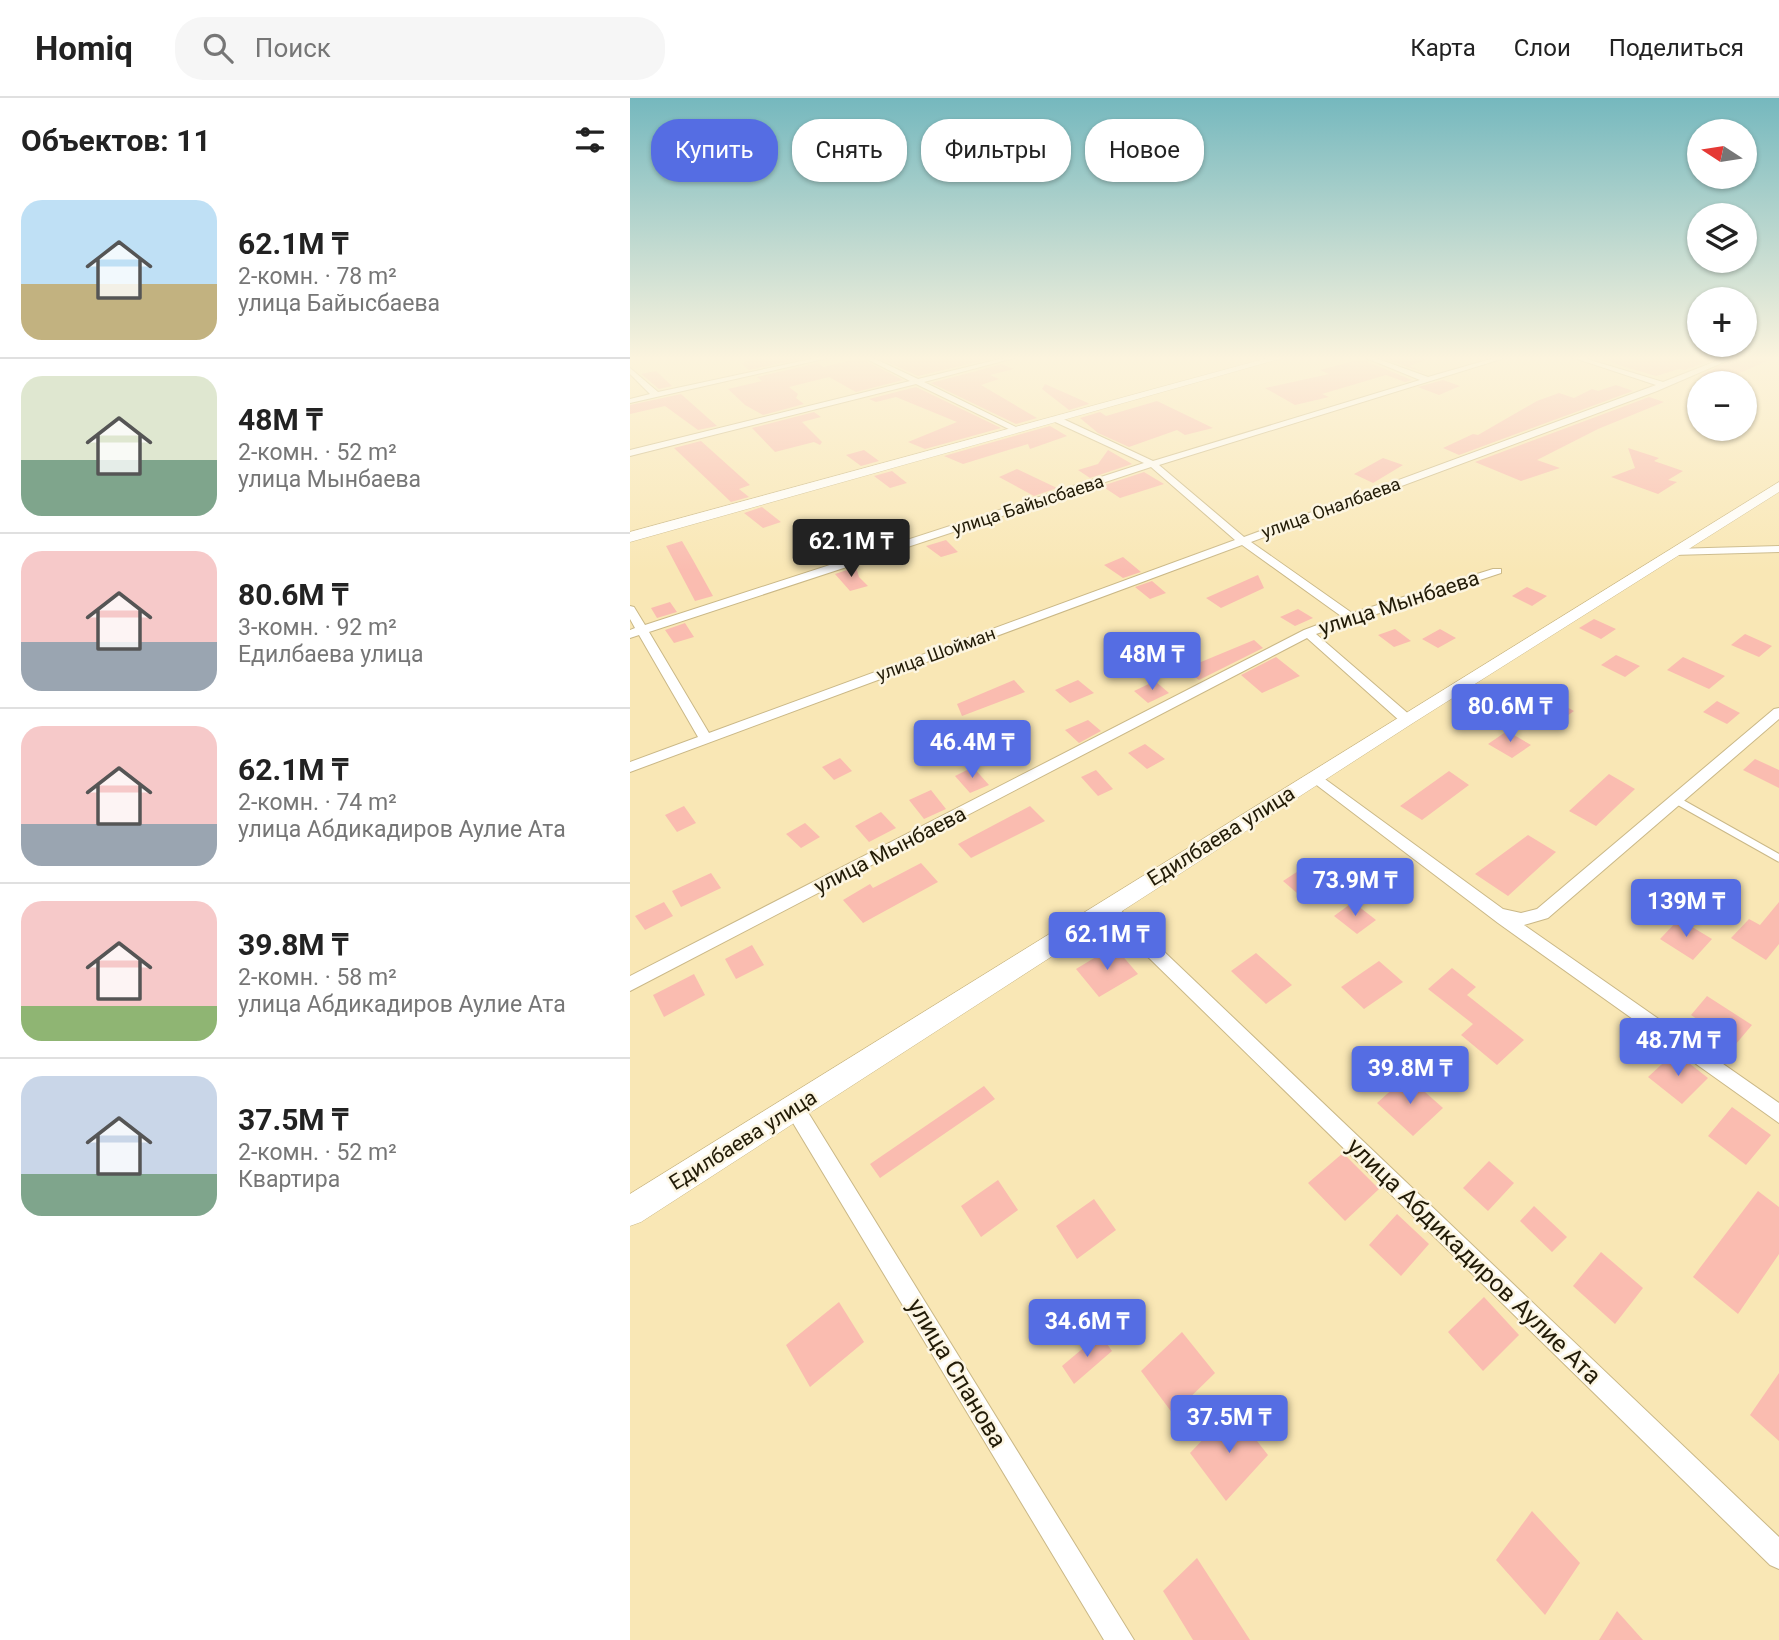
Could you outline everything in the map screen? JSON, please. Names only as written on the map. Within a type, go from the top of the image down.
[{"type":"street","points":[[630,453],[730,428]]},
{"type":"street","points":[[1014,428],[1018,430]]},
{"type":"street","points":[[630,537],[1025,428]]},
{"type":"street","points":[[1075,428],[1153,464],[1242,541],[1350,617]]},
{"type":"street","name":"улица Байысбаева","points":[[637,632],[1271,428]]},
{"type":"street","name":"улица Оналбаева","points":[[1242,541],[1548,428]]},
{"type":"street","name":"Едилбаева улица","points":[[630,1211],[1313,777],[1779,486]]},
{"type":"street","name":"улица Шойман","points":[[630,767],[1242,541]]},
{"type":"street","points":[[1673,552],[1779,549]]},
{"type":"street","name":"улица Мынбаева","points":[[630,984],[1308,634],[1350,617],[1497,571]]},
{"type":"street","points":[[630,609],[637,632],[706,739]]},
{"type":"street","points":[[1308,634],[1406,719]]},
{"type":"street","points":[[1499,915],[1521,919],[1542,914],[1779,712]]},
{"type":"street","points":[[1313,777],[1499,915],[1779,1114]]},
{"type":"street","name":"улица Абдикадиров Аулие Ата","points":[[1108,908],[1779,1556]]},
{"type":"street","name":"улица Спанова","points":[[794,1107],[1120,1640]]},
{"type":"lane","points":[[1676,800],[1779,858]]},
{"type":"building","points":[[752,428],[808,428],[822,442],[820,445],[814,442],[775,452]]},
{"type":"building","points":[[942,428],[1001,428],[925,449],[908,442]]},
{"type":"building","points":[[1043,428],[1053,428],[1067,436],[1030,449],[1028,444],[963,464],[944,456]]},
{"type":"building","points":[[1092,428],[1213,428],[1185,435],[1177,430],[1129,447]]},
{"type":"building","points":[[1490,428],[1533,428],[1459,455],[1443,448],[1473,434],[1478,435]]},
{"type":"building","points":[[1566,428],[1601,428],[1537,460],[1560,468],[1521,481],[1475,462]]},
{"type":"building","points":[[701,441],[750,485],[739,489],[749,497],[731,502],[674,448]]},
{"type":"building","points":[[1628,448],[1659,458],[1654,461],[1683,471],[1668,480],[1677,482],[1658,494],[1611,477],[1635,468]]},
{"type":"building","points":[[864,450],[879,461],[861,466],[846,455]]},
{"type":"building","points":[[1108,450],[1132,464],[1090,478],[1078,470],[1098,464]]},
{"type":"building","points":[[1383,458],[1403,465],[1373,483],[1354,474]]},
{"type":"building","points":[[1017,469],[1057,488],[1034,496],[999,477]]},
{"type":"building","points":[[892,471],[907,483],[890,488],[874,476]]},
{"type":"building","points":[[1144,472],[1164,484],[1120,498],[1102,486]]},
{"type":"building","points":[[762,507],[781,522],[763,528],[744,513]]},
{"type":"building","points":[[946,540],[958,552],[941,557],[926,546]]},
{"type":"building","points":[[682,541],[713,596],[695,601],[666,546]]},
{"type":"building","points":[[1123,557],[1141,572],[1123,578],[1104,565]]},
{"type":"building","points":[[856,567],[859,577],[868,586],[850,591],[835,574]]},
{"type":"building","points":[[1258,575],[1264,588],[1221,608],[1206,598]]},
{"type":"building","points":[[1152,581],[1166,593],[1150,599],[1135,587]]},
{"type":"building","points":[[1527,587],[1547,596],[1532,606],[1512,596]]},
{"type":"building","points":[[670,602],[677,612],[657,618],[651,608]]},
{"type":"building","points":[[1298,609],[1313,618],[1295,626],[1280,617]]},
{"type":"building","points":[[1594,619],[1616,629],[1601,639],[1579,628]]},
{"type":"building","points":[[685,623],[694,637],[674,643],[665,630]]},
{"type":"building","points":[[1395,629],[1411,641],[1394,647],[1378,635]]},
{"type":"building","points":[[1440,629],[1456,638],[1438,648],[1422,639]]},
{"type":"building","points":[[1745,634],[1772,646],[1759,657],[1731,645]]},
{"type":"building","points":[[1254,640],[1263,648],[1199,680],[1184,669]]},
{"type":"building","points":[[1616,655],[1640,666],[1625,677],[1601,665]]},
{"type":"building","points":[[1276,657],[1300,676],[1262,693],[1241,675]]},
{"type":"building","points":[[1683,657],[1725,676],[1709,689],[1667,670]]},
{"type":"building","points":[[1014,680],[1025,692],[962,716],[957,704]]},
{"type":"building","points":[[1078,680],[1094,693],[1070,703],[1055,690]]},
{"type":"building","points":[[1155,681],[1169,693],[1148,703],[1134,691]]},
{"type":"building","points":[[1550,698],[1574,711],[1557,723],[1533,710]]},
{"type":"building","points":[[1717,701],[1740,713],[1727,724],[1703,712]]},
{"type":"building","points":[[1088,720],[1101,731],[1079,743],[1065,730]]},
{"type":"building","points":[[1507,731],[1531,745],[1512,758],[1488,744]]},
{"type":"building","points":[[1145,744],[1165,759],[1147,769],[1128,753]]},
{"type":"building","points":[[840,758],[852,771],[834,780],[822,767]]},
{"type":"building","points":[[1755,759],[1779,770],[1779,788],[1743,770]]},
{"type":"building","points":[[973,767],[989,785],[970,793],[955,776]]},
{"type":"building","points":[[1096,770],[1113,789],[1098,796],[1081,777]]},
{"type":"building","points":[[1449,771],[1469,785],[1422,820],[1400,806]]},
{"type":"building","points":[[1609,774],[1635,789],[1596,826],[1569,811]]},
{"type":"building","points":[[931,790],[946,809],[924,819],[909,800]]},
{"type":"building","points":[[684,806],[696,823],[677,832],[665,815]]},
{"type":"building","points":[[1030,806],[1045,821],[971,858],[958,844]]},
{"type":"building","points":[[881,812],[896,828],[869,842],[855,826]]},
{"type":"building","points":[[805,823],[820,837],[801,848],[786,834]]},
{"type":"building","points":[[1528,835],[1556,852],[1508,896],[1475,874]]},
{"type":"building","points":[[921,863],[938,882],[863,923],[843,900],[870,884],[873,888]]},
{"type":"building","points":[[1306,866],[1328,883],[1304,899],[1283,881]]},
{"type":"building","points":[[711,873],[721,888],[681,907],[672,891]]},
{"type":"building","points":[[664,902],[673,916],[645,930],[635,916]]},
{"type":"building","points":[[1353,902],[1376,920],[1357,934],[1334,916]]},
{"type":"building","points":[[1779,902],[1779,944],[1766,960],[1731,938],[1749,919],[1760,925]]},
{"type":"building","points":[[1679,919],[1712,939],[1693,960],[1660,939]]},
{"type":"building","points":[[752,945],[764,965],[736,979],[725,959]]},
{"type":"building","points":[[1114,946],[1138,974],[1099,997],[1076,969]]},
{"type":"building","points":[[1256,953],[1292,985],[1266,1004],[1231,971]]},
{"type":"building","points":[[1379,961],[1403,982],[1364,1009],[1341,987]]},
{"type":"building","points":[[1452,968],[1476,987],[1467,995],[1524,1040],[1497,1065],[1461,1035],[1473,1024],[1428,989]]},
{"type":"building","points":[[694,974],[705,995],[664,1017],[653,995]]},
{"type":"building","points":[[1707,996],[1752,1025],[1735,1045],[1691,1015]]},
{"type":"building","points":[[1675,1052],[1708,1078],[1682,1104],[1648,1077]]},
{"type":"building","points":[[1407,1076],[1443,1108],[1413,1136],[1377,1103]]},
{"type":"building","points":[[984,1086],[995,1099],[880,1178],[870,1164]]},
{"type":"building","points":[[1732,1107],[1771,1135],[1746,1165],[1708,1136]]},
{"type":"building","points":[[1343,1153],[1379,1189],[1345,1221],[1308,1183]]},
{"type":"building","points":[[1489,1161],[1514,1183],[1488,1211],[1463,1188]]},
{"type":"building","points":[[998,1180],[1018,1210],[981,1237],[961,1206]]},
{"type":"building","points":[[1758,1191],[1779,1207],[1779,1254],[1738,1314],[1693,1277]]},
{"type":"building","points":[[1094,1199],[1116,1230],[1077,1259],[1056,1226]]},
{"type":"building","points":[[1534,1206],[1567,1237],[1552,1252],[1520,1221]]},
{"type":"building","points":[[1397,1214],[1429,1244],[1401,1276],[1369,1245]]},
{"type":"building","points":[[1601,1252],[1643,1288],[1615,1324],[1573,1286]]},
{"type":"building","points":[[1484,1297],[1519,1335],[1483,1371],[1448,1332]]},
{"type":"building","points":[[839,1302],[864,1342],[810,1387],[786,1345]]},
{"type":"building","points":[[1182,1332],[1215,1373],[1173,1414],[1141,1371]]},
{"type":"building","points":[[1100,1334],[1112,1351],[1074,1384],[1062,1366]]},
{"type":"building","points":[[1779,1373],[1779,1441],[1750,1415]]},
{"type":"building","points":[[1232,1409],[1268,1455],[1226,1501],[1190,1453]]},
{"type":"building","points":[[1532,1511],[1580,1563],[1545,1615],[1496,1560]]},
{"type":"building","points":[[1197,1558],[1250,1640],[1193,1640],[1163,1591]]},
{"type":"building","points":[[1617,1611],[1643,1640],[1599,1640]]}]
